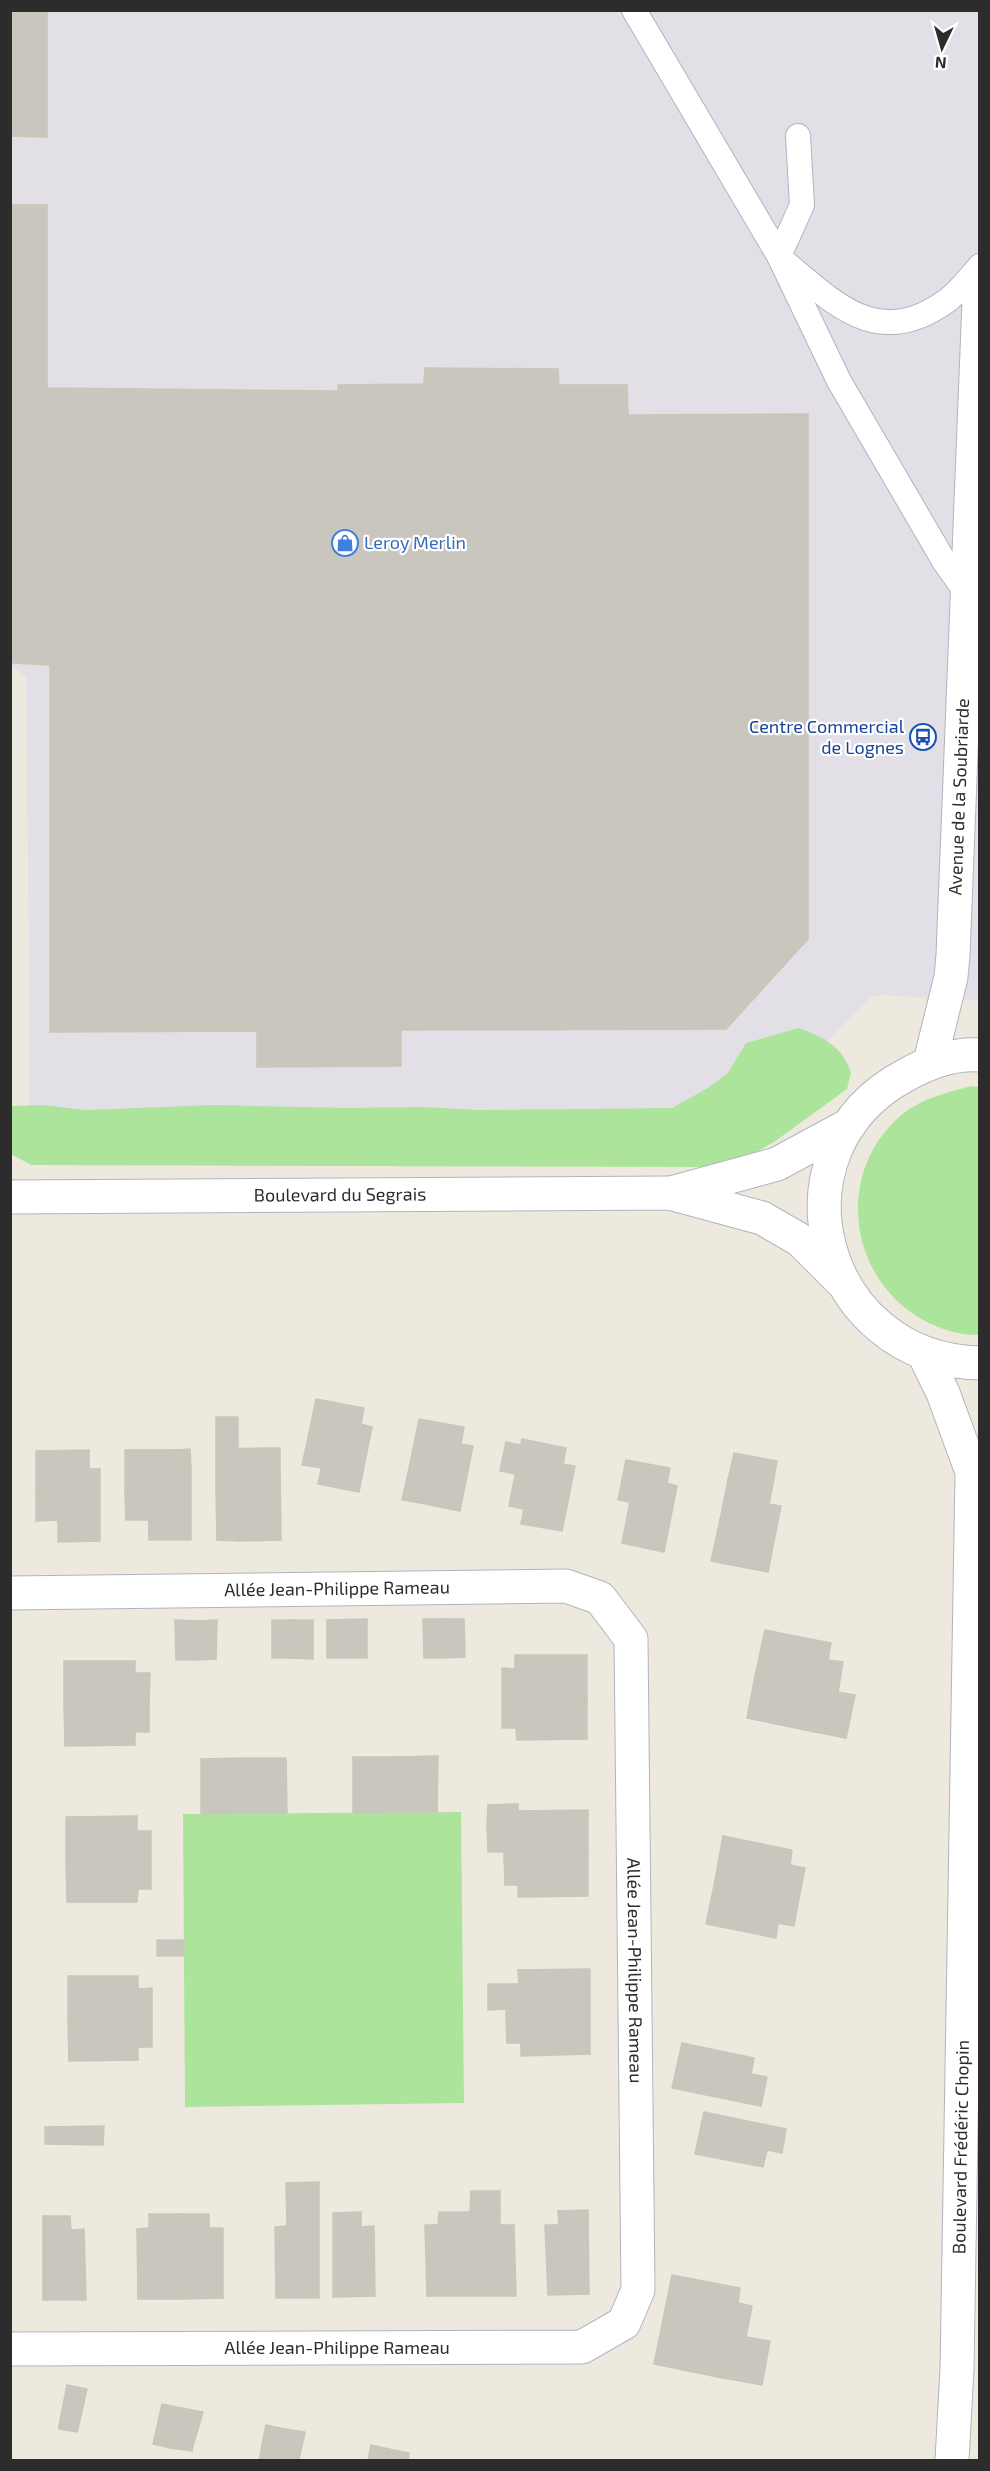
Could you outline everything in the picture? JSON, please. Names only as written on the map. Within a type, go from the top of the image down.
[{"type":"street","name":"Avenue de la Soubriarde","points":[[930,1062],[951,977],[980,276]]},
{"type":"street","points":[[980,1055],[930,1062],[884,1086],[849,1125],[831,1162],[824,1203],[828,1244],[843,1283],[864,1313],[892,1338],[924,1354],[959,1363],[980,1363]]},
{"type":"street","name":"Boulevard du Segrais","points":[[10,1197],[670,1193],[777,1164],[849,1125]]},
{"type":"street","name":"Boulevard du Segrais","points":[[670,1193],[762,1218],[800,1240],[843,1283]]},
{"type":"street","name":"Boulevard Frédéric Chopin","points":[[924,1354],[976,1464],[958,2357],[951,2460]]},
{"type":"street","name":"Allée Jean-Philippe Rameau","points":[[10,1593],[566,1586],[600,1598],[631,1640],[638,2290],[624,2323],[582,2347],[10,2349]]},
{"type":"lane","points":[[634,10],[778,256],[839,381],[944,561],[968,595]]},
{"type":"lane","points":[[778,256],[802,205],[798,136]]},
{"type":"lane","points":[[778,256],[833,303],[865,319],[891,323],[918,318],[950,299],[980,266]]},
{"type":"shaded area","points":[[10,11],[979,11],[979,1001],[882,995],[871,997],[741,1128],[28,1135],[30,1060],[26,677],[10,665]]},
{"type":"green space","points":[[799,1028],[824,1039],[843,1056],[851,1073],[847,1089],[774,1142],[746,1158],[713,1167],[31,1165],[11,1154],[10,1106],[42,1105],[86,1110],[214,1105],[423,1107],[476,1110],[672,1108],[708,1088],[728,1073],[746,1043]]},
{"type":"green space","points":[[972,1086],[980,1087],[980,1335],[946,1330],[930,1323],[915,1315],[893,1296],[876,1274],[864,1248],[858,1221],[859,1193],[866,1166],[878,1141],[906,1111],[933,1098]]},
{"type":"green space","points":[[461,1812],[464,2103],[185,2107],[183,1814]]},
{"type":"building","points":[[10,10],[47,10],[47,137],[10,136]]},
{"type":"building","points":[[10,205],[47,205],[47,388],[338,391],[338,385],[424,384],[425,368],[558,369],[559,385],[627,385],[628,415],[808,414],[808,939],[726,1029],[401,1030],[401,1066],[257,1067],[257,1031],[50,1032],[50,665],[14,663],[10,660]]},
{"type":"building","points":[[316,1399],[364,1408],[361,1424],[372,1427],[359,1492],[318,1484],[327,1442],[308,1438]]},
{"type":"building","points":[[216,1417],[238,1417],[238,1449],[216,1449]]},
{"type":"building","points":[[419,1419],[464,1427],[461,1444],[473,1446],[460,1511],[420,1503],[428,1462],[411,1459]]},
{"type":"building","points":[[308,1438],[327,1442],[322,1468],[302,1465]]},
{"type":"building","points":[[522,1439],[566,1448],[563,1464],[575,1466],[562,1531],[521,1524],[529,1484],[514,1481]]},
{"type":"building","points":[[506,1442],[521,1445],[515,1474],[500,1471]]},
{"type":"building","points":[[267,1448],[267,1468],[280,1467],[281,1540],[239,1541],[239,1491],[216,1491],[216,1449]]},
{"type":"building","points":[[267,1448],[280,1448],[280,1467],[267,1468]]},
{"type":"building","points":[[190,1449],[191,1468],[176,1468],[176,1450]]},
{"type":"building","points":[[89,1450],[89,1469],[100,1469],[100,1541],[58,1542],[58,1491],[36,1491],[36,1451]]},
{"type":"building","points":[[125,1450],[176,1450],[176,1468],[191,1468],[191,1540],[149,1540],[148,1491],[125,1492]]},
{"type":"building","points":[[734,1453],[777,1461],[772,1489],[728,1480]]},
{"type":"building","points":[[411,1459],[428,1462],[420,1503],[402,1500]]},
{"type":"building","points":[[626,1460],[670,1468],[667,1483],[677,1486],[664,1552],[622,1543],[630,1502],[618,1500]]},
{"type":"building","points":[[728,1480],[772,1489],[769,1504],[781,1506],[768,1572],[726,1564],[734,1523],[720,1520]]},
{"type":"building","points":[[514,1481],[529,1484],[524,1509],[509,1506]]},
{"type":"building","points":[[36,1491],[58,1491],[58,1520],[36,1521]]},
{"type":"building","points":[[148,1491],[149,1520],[126,1520],[125,1492]]},
{"type":"building","points":[[216,1491],[239,1491],[239,1541],[217,1540]]},
{"type":"building","points":[[720,1520],[734,1523],[726,1564],[711,1561]]},
{"type":"building","points":[[367,1619],[367,1658],[327,1658],[327,1620]]},
{"type":"building","points":[[423,1619],[441,1619],[442,1658],[424,1658]]},
{"type":"building","points":[[441,1619],[464,1619],[465,1657],[442,1658]]},
{"type":"building","points":[[175,1620],[197,1621],[197,1660],[176,1660]]},
{"type":"building","points":[[217,1620],[216,1659],[197,1660],[197,1621]]},
{"type":"building","points":[[272,1620],[290,1620],[291,1658],[272,1658]]},
{"type":"building","points":[[290,1620],[313,1620],[313,1659],[291,1658]]},
{"type":"building","points":[[765,1630],[831,1643],[828,1660],[843,1662],[838,1692],[755,1676]]},
{"type":"building","points":[[515,1655],[587,1655],[587,1698],[502,1699],[502,1668],[515,1669]]},
{"type":"building","points":[[64,1661],[135,1661],[135,1673],[150,1673],[149,1702],[64,1704]]},
{"type":"building","points":[[755,1676],[838,1692],[832,1719],[818,1717],[815,1732],[747,1718]]},
{"type":"building","points":[[838,1692],[855,1695],[846,1738],[815,1732],[818,1717],[832,1719]]},
{"type":"building","points":[[587,1698],[587,1739],[517,1740],[516,1728],[502,1728],[502,1699]]},
{"type":"building","points":[[149,1702],[149,1732],[135,1732],[135,1745],[65,1746],[64,1704]]},
{"type":"building","points":[[438,1756],[437,1812],[398,1812],[397,1757]]},
{"type":"building","points":[[353,1757],[397,1757],[398,1812],[353,1813]]},
{"type":"building","points":[[244,1758],[286,1758],[287,1813],[245,1813]]},
{"type":"building","points":[[244,1758],[245,1813],[201,1814],[201,1759]]},
{"type":"building","points":[[518,1804],[518,1811],[588,1810],[588,1855],[504,1856],[504,1825],[487,1825],[488,1805]]},
{"type":"building","points":[[137,1816],[137,1831],[151,1831],[151,1859],[66,1860],[66,1817]]},
{"type":"building","points":[[487,1825],[504,1825],[504,1852],[488,1852]]},
{"type":"building","points":[[723,1836],[792,1850],[790,1865],[805,1868],[799,1898],[715,1881]]},
{"type":"building","points":[[588,1855],[588,1896],[518,1897],[518,1885],[505,1885],[504,1856]]},
{"type":"building","points":[[151,1859],[151,1889],[138,1889],[137,1902],[67,1902],[66,1860]]},
{"type":"building","points":[[715,1881],[799,1898],[794,1926],[778,1923],[776,1938],[706,1924]]},
{"type":"building","points":[[157,1940],[184,1940],[184,1956],[157,1956]]},
{"type":"building","points":[[590,1969],[590,2014],[506,2014],[506,1984],[519,1984],[518,1970]]},
{"type":"building","points":[[68,1976],[138,1976],[138,1989],[152,1988],[152,2018],[68,2019]]},
{"type":"building","points":[[488,1984],[506,1984],[506,2009],[488,2010]]},
{"type":"building","points":[[506,2014],[590,2014],[590,2054],[521,2056],[521,2043],[507,2043]]},
{"type":"building","points":[[152,2018],[152,2047],[138,2047],[138,2060],[69,2061],[68,2019]]},
{"type":"building","points":[[682,2043],[754,2058],[751,2074],[767,2077],[761,2106],[672,2088]]},
{"type":"building","points":[[704,2112],[786,2129],[782,2153],[767,2150],[763,2167],[695,2154]]},
{"type":"building","points":[[104,2126],[103,2145],[45,2144],[45,2127]]},
{"type":"building","points":[[319,2182],[319,2298],[276,2298],[275,2227],[287,2226],[286,2183]]},
{"type":"building","points":[[471,2191],[500,2191],[500,2211],[470,2212]]},
{"type":"building","points":[[588,2210],[589,2294],[548,2295],[545,2225],[559,2225],[558,2211]]},
{"type":"building","points":[[500,2211],[500,2225],[514,2225],[516,2296],[471,2296],[470,2212]]},
{"type":"building","points":[[361,2212],[361,2227],[374,2226],[375,2296],[333,2297],[333,2213]]},
{"type":"building","points":[[439,2212],[470,2212],[471,2296],[427,2296],[425,2225],[438,2225]]},
{"type":"building","points":[[149,2214],[181,2214],[181,2299],[138,2299],[137,2229],[149,2228]]},
{"type":"building","points":[[181,2214],[209,2214],[209,2228],[223,2228],[223,2298],[181,2299]]},
{"type":"building","points":[[43,2216],[70,2216],[71,2230],[84,2229],[86,2300],[43,2300]]},
{"type":"building","points":[[672,2275],[740,2288],[738,2303],[752,2306],[746,2337],[663,2320]]},
{"type":"building","points":[[663,2320],[746,2337],[741,2364],[726,2361],[723,2378],[654,2364]]},
{"type":"building","points":[[746,2337],[770,2341],[762,2385],[723,2378],[726,2361],[741,2364]]},
{"type":"building","points":[[67,2385],[87,2389],[78,2429],[59,2426]]},
{"type":"building","points":[[162,2404],[182,2408],[172,2443],[154,2440]]},
{"type":"building","points":[[182,2408],[203,2412],[193,2446],[172,2443]]},
{"type":"building","points":[[266,2425],[285,2429],[279,2459],[260,2456]]},
{"type":"building","points":[[59,2426],[78,2429],[77,2432],[59,2429]]},
{"type":"building","points":[[285,2429],[305,2432],[299,2460],[279,2459]]},
{"type":"building","points":[[154,2440],[172,2443],[171,2448],[153,2444]]},
{"type":"building","points":[[172,2443],[193,2446],[192,2451],[171,2448]]},
{"type":"building","points":[[371,2445],[389,2449],[387,2460],[368,2460]]},
{"type":"building","points":[[389,2449],[409,2453],[408,2460],[387,2460]]},
{"type":"building","points":[[260,2456],[279,2459],[259,2460]]},
{"type":"place","name":"Leroy Merlin","points":[[345,543]]},
{"type":"place","name":"Centre Commercial de Lognes","points":[[923,737]]}]
